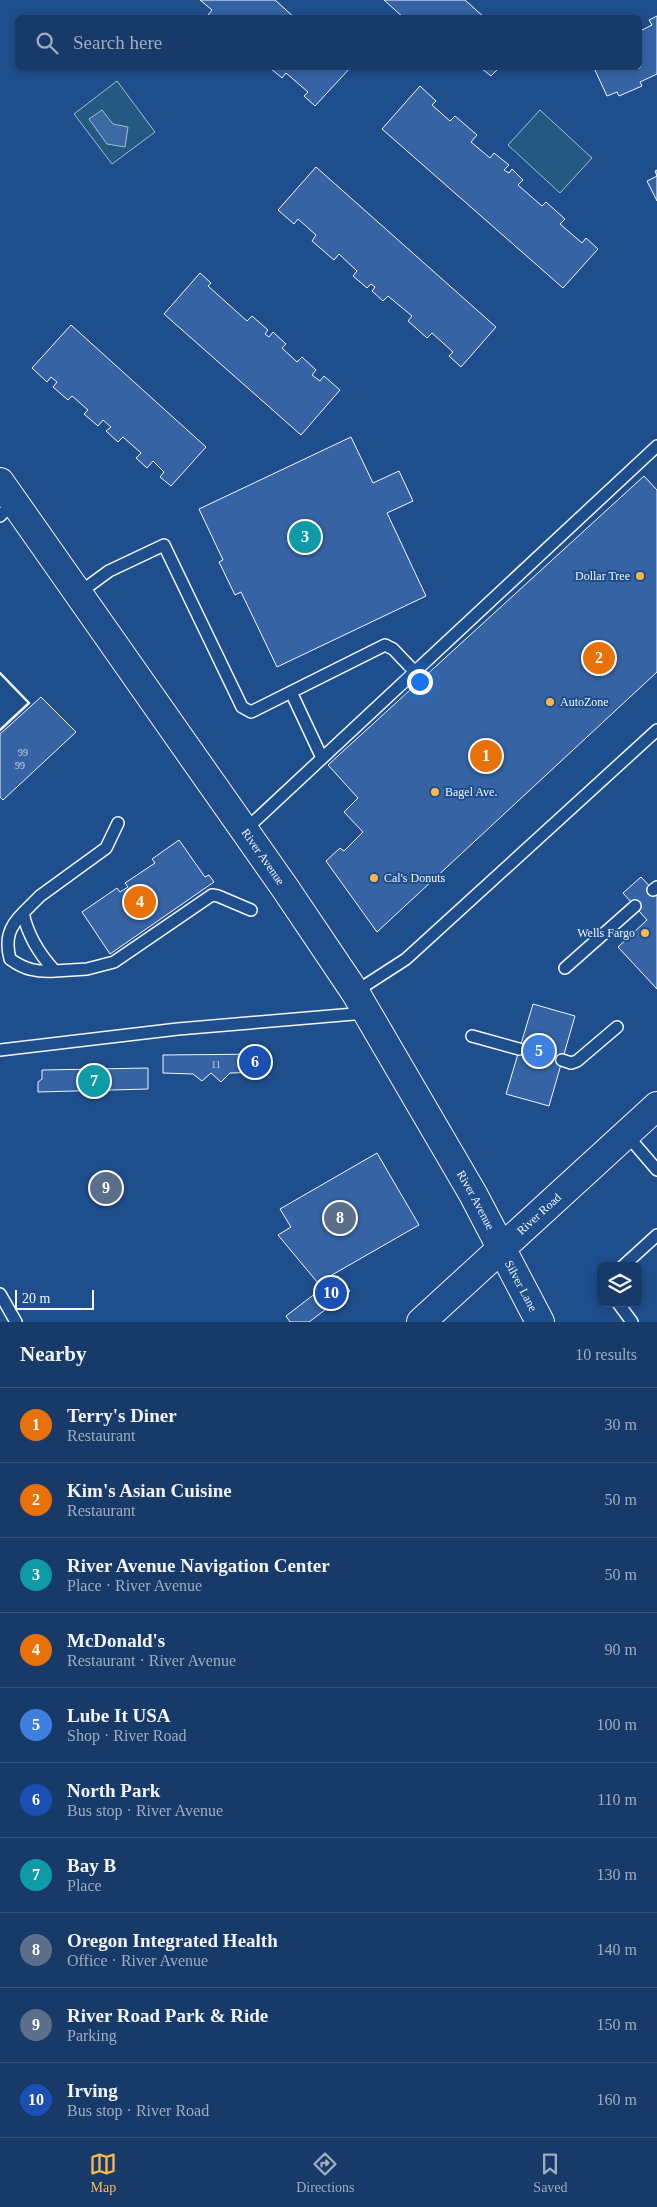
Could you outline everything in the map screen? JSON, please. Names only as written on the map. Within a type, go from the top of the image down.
[{"type":"street","name":"River Avenue","points":[[5,500],[79,593],[361,1003],[502,1247]]},
{"type":"street","name":"River Road","points":[[421,1322],[657,1106]]},
{"type":"street","name":"Silver Lane","points":[[502,1247],[540,1322]]},
{"type":"lane","points":[[244,831],[657,446]]},
{"type":"lane","points":[[79,593],[109,571],[164,545],[242,707],[251,712],[385,645],[393,649],[415,672]]},
{"type":"lane","points":[[291,692],[322,758]]},
{"type":"lane","points":[[0,1050],[178,1029],[361,1003],[406,959],[657,730]]},
{"type":"lane","points":[[118,824],[106,848],[40,896],[13,923],[8,935],[8,948],[10,959],[19,966],[36,972],[87,969],[114,962],[212,896],[218,896],[251,910]]},
{"type":"lane","points":[[566,968],[635,906]]},
{"type":"lane","points":[[23,913],[26,928],[33,942],[55,971]]},
{"type":"lane","points":[[562,1060],[571,1063],[577,1061],[617,1027]]},
{"type":"lane","points":[[472,1036],[519,1049]]},
{"type":"lane","points":[[626,1134],[657,1170]]},
{"type":"lane","points":[[627,1262],[657,1235]]},
{"type":"lane","points":[[0,1294],[16,1322]]},
{"type":"lane","points":[[621,1307],[632,1322]]},
{"type":"shaded area","points":[[117,81],[155,132],[112,164],[74,114]]},
{"type":"shaded area","points":[[102,110],[113,124],[128,127],[125,147],[107,144],[89,119]]},
{"type":"shaded area","points":[[540,110],[592,158],[560,193],[508,145]]},
{"type":"building","points":[[200,0],[275,0],[292,15],[208,15],[212,10]]},
{"type":"building","points":[[384,0],[465,0],[482,15],[401,15]]},
{"type":"building","points":[[657,16],[657,74],[640,82],[642,86],[619,96],[617,92],[607,96],[595,70],[642,70],[642,30],[652,25],[649,20]]},
{"type":"building","points":[[272,70],[348,70],[315,106],[304,96],[308,92],[286,73],[282,78]]},
{"type":"building","points":[[484,70],[497,70],[491,76]]},
{"type":"building","points":[[420,86],[436,101],[432,105],[450,121],[455,116],[477,135],[471,142],[490,158],[494,153],[509,165],[504,170],[509,173],[512,169],[523,180],[518,185],[542,206],[546,202],[565,219],[560,224],[582,243],[586,238],[598,249],[563,288],[382,129]]},
{"type":"building","points":[[316,167],[496,327],[461,367],[449,356],[453,352],[432,333],[427,338],[408,321],[412,316],[388,296],[383,301],[372,291],[375,287],[371,284],[367,288],[353,276],[357,271],[339,254],[334,260],[312,241],[316,235],[298,219],[294,224],[278,210]]},
{"type":"building","points":[[657,176],[657,201],[647,181]]},
{"type":"building","points":[[200,273],[211,283],[208,286],[247,321],[252,316],[268,330],[265,334],[269,337],[273,332],[286,344],[282,348],[297,362],[302,357],[316,370],[312,375],[320,381],[324,376],[340,390],[301,435],[164,314]]},
{"type":"building","points":[[71,325],[206,447],[171,486],[160,477],[164,472],[153,461],[147,468],[136,458],[141,453],[123,437],[118,442],[106,431],[111,427],[103,420],[98,426],[84,414],[88,410],[72,396],[68,400],[53,387],[57,382],[51,377],[47,382],[32,368]]},
{"type":"building","points":[[351,437],[373,483],[399,471],[413,501],[387,513],[426,596],[277,667],[241,592],[235,595],[219,562],[223,560],[199,509]]},
{"type":"building","points":[[644,476],[657,490],[657,672],[377,932],[326,861],[340,848],[344,851],[363,832],[344,812],[358,798],[328,765]]},
{"type":"building","points":[[41,697],[76,732],[3,800],[0,797],[0,734]]},
{"type":"building","points":[[179,840],[205,877],[209,875],[214,882],[110,954],[82,912],[117,888],[120,892],[128,887],[125,883],[155,863],[152,859]]},
{"type":"building","name":"Wells Fargo","points":[[641,877],[657,894],[657,989],[618,947],[647,920],[623,893]]},
{"type":"building","points":[[533,1004],[575,1016],[549,1106],[506,1094]]},
{"type":"building","points":[[268,1054],[268,1072],[230,1073],[221,1082],[211,1073],[202,1081],[193,1074],[163,1073],[163,1055]]},
{"type":"building","points":[[148,1068],[148,1089],[38,1092],[38,1082],[42,1079],[42,1070]]},
{"type":"building","points":[[377,1153],[419,1225],[318,1283],[278,1235],[291,1227],[280,1209]]},
{"type":"building","points":[[338,1276],[350,1291],[309,1322],[290,1322],[286,1316]]},
{"type":"wall","points":[[0,673],[29,703],[0,730]]},
{"type":"place","name":"River Avenue Navigation Center","points":[[305,537]]},
{"type":"place","name":"Dollar Tree","points":[[640,576]]},
{"type":"place","name":"Kim's Asian Cuisine","points":[[599,658]]},
{"type":"place","name":"AutoZone","points":[[550,702]]},
{"type":"place","name":"Terry's Diner","points":[[486,756]]},
{"type":"place","name":"Bagel Ave.","points":[[435,792]]},
{"type":"place","name":"Cal's Donuts","points":[[374,878]]},
{"type":"place","name":"McDonald's","points":[[140,902]]},
{"type":"place","name":"Wells Fargo","points":[[645,933]]},
{"type":"place","name":"Lube It USA","points":[[539,1051]]},
{"type":"place","name":"North Park","points":[[255,1062]]},
{"type":"place","name":"Bay B","points":[[94,1081]]},
{"type":"place","name":"River Road Park & Ride","points":[[106,1188]]},
{"type":"place","name":"Oregon Integrated Health","points":[[340,1218]]},
{"type":"place","name":"Irving","points":[[331,1293]]}]
